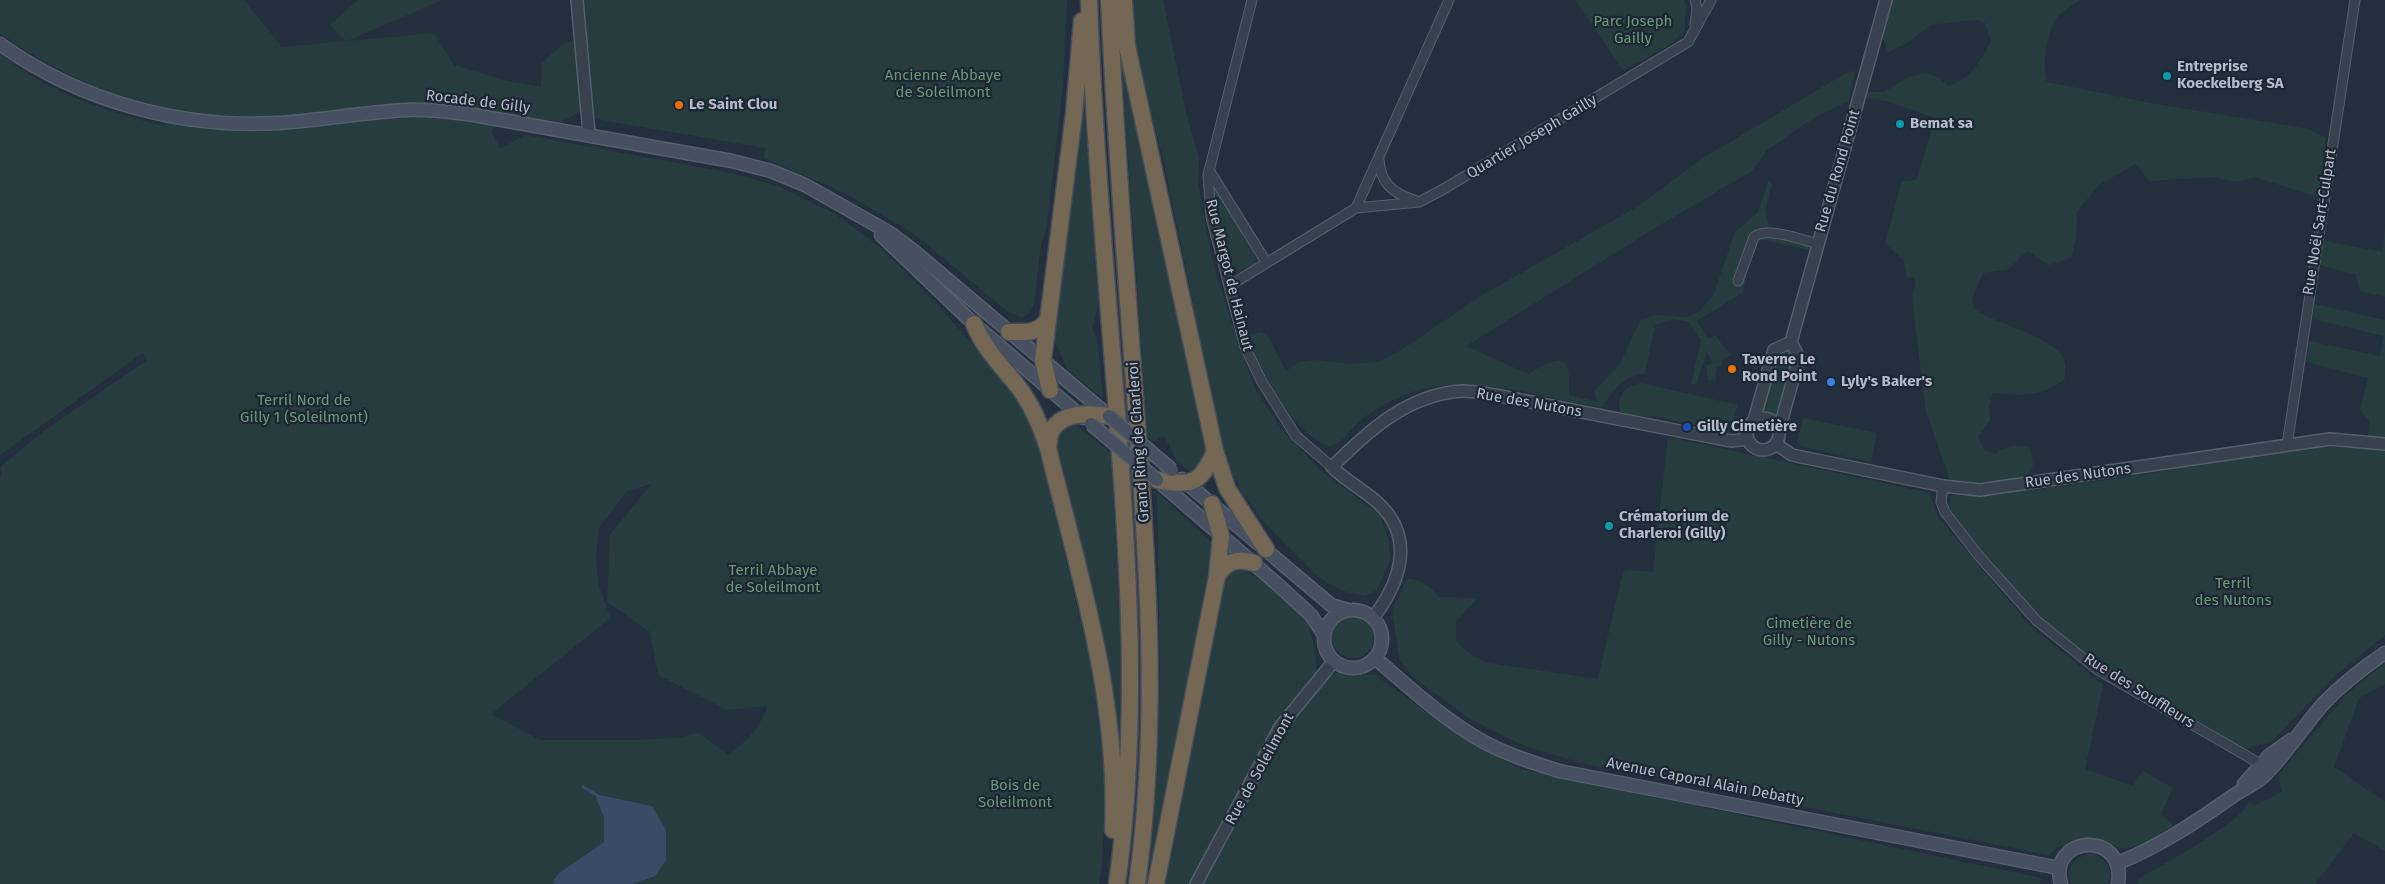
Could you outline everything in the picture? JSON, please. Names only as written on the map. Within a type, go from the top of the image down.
[{"type":"highway","points":[[1050,390],[1043,360],[1074,114],[1081,24],[1089,0]]},
{"type":"highway","name":"Grand Ring de Charleroi","points":[[1089,0],[1097,149],[1128,584],[1129,722],[1126,796],[1118,876]]},
{"type":"highway","name":"Grand Ring de Charleroi","points":[[1109,0],[1116,145],[1144,506],[1151,655],[1147,796],[1137,884]]},
{"type":"highway","points":[[1124,0],[1127,46],[1215,451],[1227,488],[1266,549]]},
{"type":"highway","points":[[1009,332],[1030,333],[1040,330],[1047,321]]},
{"type":"highway","points":[[974,324],[981,341],[1025,397],[1037,418],[1048,448],[1099,656],[1109,712],[1113,768],[1112,844],[1118,876]]},
{"type":"highway","points":[[1048,448],[1051,432],[1063,420],[1088,413],[1109,416]]},
{"type":"highway","points":[[1157,480],[1177,483],[1198,478],[1208,468],[1215,451]]},
{"type":"highway","points":[[1156,884],[1218,576],[1222,536],[1212,504]]},
{"type":"highway","points":[[1218,576],[1223,567],[1232,561],[1243,560],[1254,563]]},
{"type":"main road","name":"Rocade de Gilly","points":[[0,44],[50,75],[86,92],[160,114],[240,124],[279,123],[410,110],[438,111],[589,134],[732,160],[771,171],[805,185],[863,218]]},
{"type":"main road","points":[[863,218],[974,324],[1050,390],[1088,413]]},
{"type":"main road","points":[[863,218],[914,252],[1043,360],[1088,413],[1157,480]]},
{"type":"main road","points":[[1109,416],[1177,483],[1222,536],[1311,615],[1324,635],[1326,649],[1334,661],[1344,667],[1356,668],[1366,665],[1375,658],[1382,642],[1379,625],[1373,618],[1366,612],[1348,610],[1331,605],[1212,504],[1177,483]]},
{"type":"main road","points":[[1324,635],[1328,624],[1336,615],[1348,610]]},
{"type":"main road","points":[[2118,863],[2139,855],[2192,826],[2235,794],[2263,777],[2289,749],[2324,704],[2358,672],[2385,653]]},
{"type":"main road","name":"Avenue Caporal Alain Debatty","points":[[1375,658],[1420,697],[1484,742],[1514,756],[1559,771],[2060,868]]},
{"type":"main road","points":[[2235,794],[2283,744],[2296,738]]},
{"type":"main road","points":[[2061,884],[2060,868],[2070,851],[2088,844],[2106,849],[2118,863],[2120,874],[2118,884]]},
{"type":"street","points":[[577,0],[589,134]]},
{"type":"street","name":"Rue Margot de Hainaut","points":[[1252,0],[1209,170],[1208,194],[1211,217],[1245,347],[1262,382],[1296,436],[1332,467]]},
{"type":"street","points":[[1356,208],[1449,0]]},
{"type":"street","points":[[1693,33],[1697,18],[1694,0]]},
{"type":"street","name":"Quartier Joseph Gailly","points":[[1229,286],[1356,208],[1422,201],[1688,42],[1711,0]]},
{"type":"street","name":"Rue du Rond Point","points":[[1791,342],[1886,0]]},
{"type":"street","name":"Rue Noël Sart-Culpart","points":[[2287,445],[2355,0]]},
{"type":"street","points":[[1379,158],[1382,176],[1390,188],[1397,194],[1422,201]]},
{"type":"street","points":[[1209,170],[1266,262]]},
{"type":"street","points":[[1738,282],[1754,236],[1757,234],[1768,232],[1818,244]]},
{"type":"street","points":[[1791,342],[1799,358],[1776,444],[1766,450],[1760,450],[1752,447],[1748,439],[1747,429],[1754,420],[1774,350],[1791,342]]},
{"type":"street","name":"Rue des Nutons","points":[[1332,467],[1357,442],[1398,411],[1427,397],[1462,391],[1495,395],[1731,441],[1748,439]]},
{"type":"street","points":[[1754,420],[1760,418],[1771,420],[1779,430]]},
{"type":"street","name":"Rue des Nutons","points":[[1776,444],[1792,455],[1943,486],[1980,490],[2330,439],[2385,444]]},
{"type":"street","points":[[1332,467],[1346,481],[1378,503],[1393,522],[1400,541],[1401,559],[1397,579],[1388,599],[1373,618]]},
{"type":"street","name":"Rue des Souffleurs","points":[[1943,486],[1941,502],[1945,512],[1978,555],[2037,621],[2098,670],[2257,762],[2259,767]]},
{"type":"street","name":"Rue de Soleilmont","points":[[1196,884],[1280,727],[1334,661]]},
{"type":"green space","points":[[0,0],[244,0],[282,47],[345,41],[330,25],[358,0],[442,0],[347,41],[434,33],[454,65],[507,81],[541,87],[542,63],[564,43],[577,41],[581,111],[561,122],[497,113],[492,132],[500,149],[525,135],[731,173],[778,186],[835,214],[882,249],[932,299],[1008,384],[1030,420],[1044,466],[1098,697],[1105,794],[1102,863],[1099,884],[633,884],[655,876],[666,860],[665,830],[652,806],[596,794],[604,818],[604,842],[559,873],[554,881],[555,884],[0,884],[0,476],[2,475],[0,467],[44,431],[147,360],[143,353],[0,455],[0,54],[31,76],[64,93],[99,107],[165,126],[163,110],[141,104],[78,79],[38,58],[0,33]],"holes":[[[651,484],[610,535],[607,602],[650,632],[658,675],[727,710],[768,706],[752,734],[728,754],[698,733],[677,738],[633,740],[540,740],[491,714],[610,618],[598,583],[596,555],[599,528],[627,491]]]},
{"type":"green space","name":"Ancienne Abbaye de Soleilmont","points":[[584,0],[1067,0],[1063,85],[1047,225],[1041,245],[1034,303],[1030,313],[1022,318],[1007,311],[917,236],[849,195],[764,158],[765,148],[596,119]]},
{"type":"green space","points":[[1129,0],[1163,0],[1187,117],[1199,158],[1198,182],[1212,260],[1238,343],[1256,391],[1280,427],[1318,468],[1380,515],[1389,541],[1390,561],[1377,590],[1365,596],[1349,593],[1327,583],[1313,572],[1265,523],[1243,494],[1228,466],[1198,340],[1192,297],[1164,163],[1133,41]]},
{"type":"green space","name":"Parc Joseph Gailly","points":[[1575,0],[1684,0],[1686,5],[1684,32],[1668,46],[1623,70]]},
{"type":"green space","points":[[1889,0],[2080,0],[2060,14],[2055,20],[2046,46],[2045,75],[2047,82],[2150,103],[2309,129],[2326,138],[2319,197],[2254,177],[2236,182],[2214,177],[2149,181],[2136,164],[2100,184],[2077,211],[2076,237],[2071,258],[2049,265],[2027,251],[2009,269],[1983,273],[1972,298],[1974,309],[2047,343],[2063,357],[2065,363],[2064,380],[2047,390],[2022,395],[1993,393],[1989,406],[1990,420],[1978,436],[1984,450],[1995,454],[2012,446],[2030,447],[2033,465],[2026,478],[1961,486],[1950,479],[1926,412],[1912,297],[1916,283],[1913,277],[1907,278],[1904,261],[1885,243],[1902,181],[1916,180],[1935,118],[1887,101],[1864,98],[1867,92],[1884,92],[1907,78],[1924,73],[1938,77],[1948,86],[1956,83],[1974,68],[1991,41],[1985,23],[1978,20],[1961,21],[1931,25],[1907,43],[1888,52],[1881,34]]},
{"type":"green space","points":[[1120,44],[1206,450],[1201,463],[1191,473],[1177,461],[1164,435],[1154,442],[1148,438]]},
{"type":"green space","points":[[1855,71],[1849,101],[1815,117],[1766,151],[1752,171],[1650,231],[1466,346],[1528,374],[1549,363],[1562,361],[1568,371],[1569,395],[1597,402],[1594,391],[1620,364],[1640,321],[1655,315],[1687,317],[1698,313],[1714,294],[1735,232],[1758,212],[1769,180],[1772,184],[1765,210],[1769,226],[1809,235],[1808,250],[1756,238],[1742,293],[1697,321],[1708,339],[1715,335],[1730,355],[1721,361],[1722,364],[1717,367],[1715,381],[1708,380],[1706,366],[1713,363],[1707,352],[1696,384],[1691,384],[1701,340],[1689,322],[1673,319],[1655,325],[1645,374],[1624,380],[1602,407],[1527,392],[1477,385],[1427,388],[1402,396],[1379,407],[1355,425],[1343,439],[1330,446],[1316,440],[1292,417],[1272,387],[1248,342],[1246,336],[1262,332],[1269,338],[1286,371],[1299,362],[1317,360],[1349,364],[1378,362],[1403,349],[1481,296],[1635,208],[1705,157],[1846,73]]},
{"type":"green space","points":[[1082,78],[1099,305],[1092,327],[1098,344],[1103,399],[1068,370],[1053,338]]},
{"type":"green space","points":[[1216,189],[1256,258],[1255,264],[1239,271],[1232,270],[1229,265],[1213,192]]},
{"type":"green space","points":[[2385,228],[2385,297],[2360,291],[2355,274],[2319,265],[2324,241],[2383,252]]},
{"type":"green space","points":[[2314,304],[2385,320],[2385,438],[2368,437],[2369,421],[2360,410],[2368,378],[2306,362],[2309,341],[2380,356],[2384,336],[2313,319]]},
{"type":"green space","points":[[1785,349],[1789,350],[1792,356],[1792,364],[1776,416],[1762,412],[1780,354]]},
{"type":"green space","points":[[1641,383],[1738,405],[1729,432],[1654,416],[1640,417],[1620,412],[1619,401],[1623,392],[1631,386]]},
{"type":"green space","points":[[1803,418],[1877,433],[1871,462],[1804,447],[1797,442]]},
{"type":"green space","points":[[1065,425],[1075,425],[1111,453],[1122,660],[1120,752],[1109,674],[1101,635],[1054,443]]},
{"type":"green space","name":"Cimetière de Gilly - Nutons","points":[[1668,437],[1930,493],[1937,516],[2029,625],[2103,685],[2085,769],[2133,786],[2143,771],[2173,788],[2161,814],[2173,825],[2150,842],[2124,849],[2094,838],[2056,848],[2049,855],[1581,763],[1520,744],[1470,719],[1412,676],[1400,661],[1392,610],[1407,579],[1425,584],[1438,597],[1478,598],[1456,621],[1456,641],[1472,656],[1488,663],[1598,679],[1623,572],[1628,570],[1653,572]]},
{"type":"green space","name":"Terril des Nutons","points":[[2339,445],[2385,450],[2385,635],[2335,676],[2272,741],[2244,750],[2099,666],[2039,616],[1974,542],[1950,508],[1950,496],[1998,493],[2095,482],[2242,458]]},
{"type":"green space","points":[[1157,492],[1213,544],[1165,798],[1156,858],[1148,864],[1157,779],[1160,672]]},
{"type":"green space","points":[[1244,570],[1277,593],[1295,608],[1305,620],[1309,627],[1316,657],[1317,681],[1279,717],[1229,806],[1190,884],[1166,884],[1227,572]]},
{"type":"green space","points":[[1353,616],[1368,622],[1374,637],[1368,652],[1353,658],[1338,652],[1332,637],[1338,622]]},
{"type":"green space","points":[[2385,663],[2385,684],[2359,698],[2334,767],[2385,802],[2385,851],[2354,833],[2315,884],[2138,884],[2140,878],[2200,843],[2232,821],[2243,811],[2249,802],[2254,806],[2282,792],[2278,775],[2348,693]]},
{"type":"green space","points":[[1336,673],[1375,675],[1447,727],[1520,769],[2041,878],[2040,884],[1203,884],[1247,798],[1287,731],[1321,682]]},
{"type":"green space","points":[[2088,854],[2099,857],[2107,863],[2110,873],[2108,884],[2071,884],[2069,874],[2072,865],[2078,858]]},
{"type":"water","points":[[595,794],[652,806],[666,830],[666,860],[655,876],[633,884],[555,884],[553,881],[559,873],[604,842],[604,818]]},
{"type":"waterway","points":[[583,787],[597,795]]},
{"type":"place","name":"Entreprise Koeckelberg SA","points":[[2167,76]]},
{"type":"place","name":"Le Saint Clou","points":[[679,105]]},
{"type":"place","name":"Bemat sa","points":[[1900,124]]},
{"type":"place","name":"Taverne Le Rond Point","points":[[1732,369]]},
{"type":"place","name":"Lyly's Baker's","points":[[1831,382]]},
{"type":"place","name":"Gilly Cimetière","points":[[1687,427]]},
{"type":"place","name":"Crématorium de Charleroi (Gilly)","points":[[1609,526]]},
{"type":"park label","name":"Terril Nord de Gilly 1 (Soleilmont)","points":[[304,410]]},
{"type":"park label","name":"Terril Abbaye de Soleilmont","points":[[773,580]]},
{"type":"park label","name":"Bois de Soleilmont","points":[[1015,794]]}]
